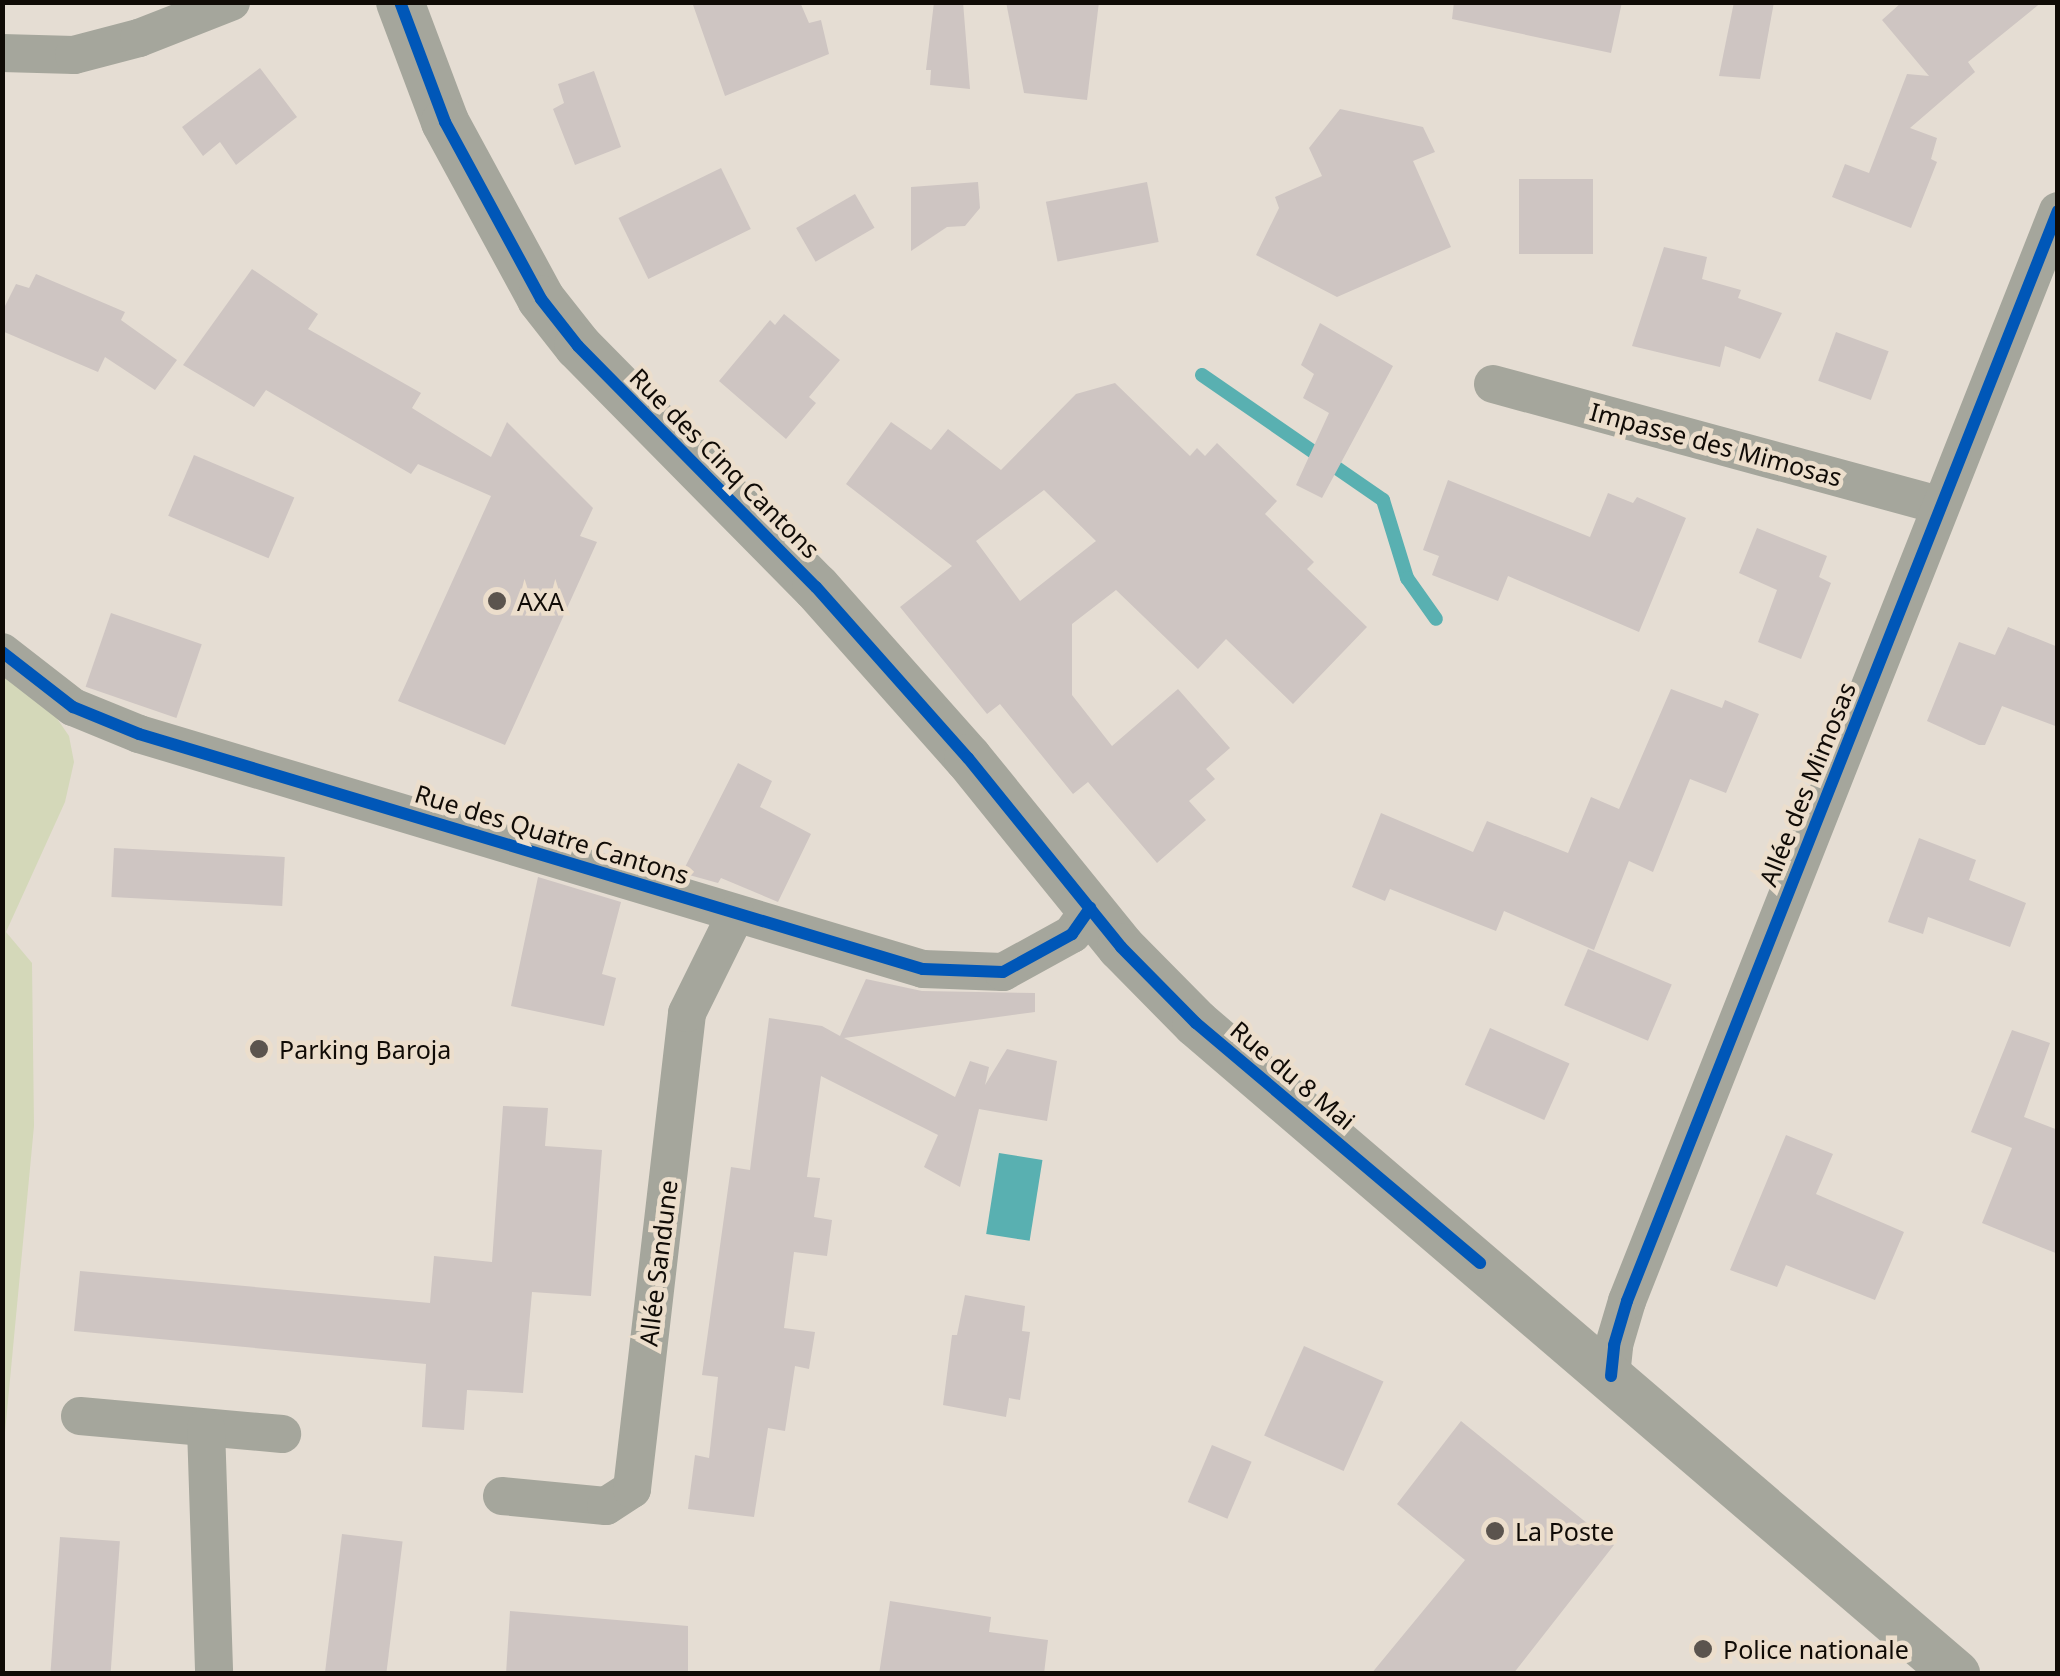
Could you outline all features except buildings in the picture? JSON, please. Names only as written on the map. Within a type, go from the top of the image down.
[{"type":"street","points":[[2,52],[74,55],[139,38],[230,2]]},
{"type":"street","name":"Rue des Cinq Cantons","points":[[400,2],[446,122],[541,299],[578,346],[816,587],[968,758],[1090,908]]},
{"type":"street","name":"Allée des Mimosas","points":[[1612,1376],[1614,1346],[1627,1300],[2058,211]]},
{"type":"street","name":"Impasse des Mimosas","points":[[1493,384],[1939,505]]},
{"type":"street","name":"Rue des Quatre Cantons","points":[[2,652],[73,708],[139,734],[588,865],[923,969],[1002,972],[1072,934],[1090,908]]},
{"type":"street","name":"Rue du 8 Mai","points":[[1090,908],[1196,1022],[1956,1674]]},
{"type":"street","name":"Allée Sandune","points":[[502,1496],[606,1506],[632,1490],[687,1013],[736,914]]},
{"type":"street","points":[[80,1416],[282,1434]]},
{"type":"street","points":[[206,1428],[214,1674]]},
{"type":"green space","points":[[2,668],[54,714],[69,736],[74,762],[65,802],[6,932],[32,963],[34,1126],[4,1443]]},
{"type":"water","points":[[999,1153],[1042,1160],[1030,1241],[986,1234]]},
{"type":"waterway","points":[[1202,375],[1383,500],[1407,578],[1436,619]]},
{"type":"cycle path","points":[[400,2],[445,122],[541,299],[578,346],[816,587],[968,758],[1121,947],[1196,1023],[1480,1263]]},
{"type":"cycle path","points":[[1611,1376],[1614,1345],[1627,1301],[2058,211]]},
{"type":"cycle path","points":[[2,652],[73,707],[139,734],[923,969],[1003,972],[1072,934],[1090,908]]},
{"type":"place","name":"AXA","points":[[497,601]]},
{"type":"place","name":"Parking Baroja","points":[[259,1049]]},
{"type":"place","name":"La Poste","points":[[1495,1531]]},
{"type":"place","name":"Police nationale","points":[[1703,1649]]}]
